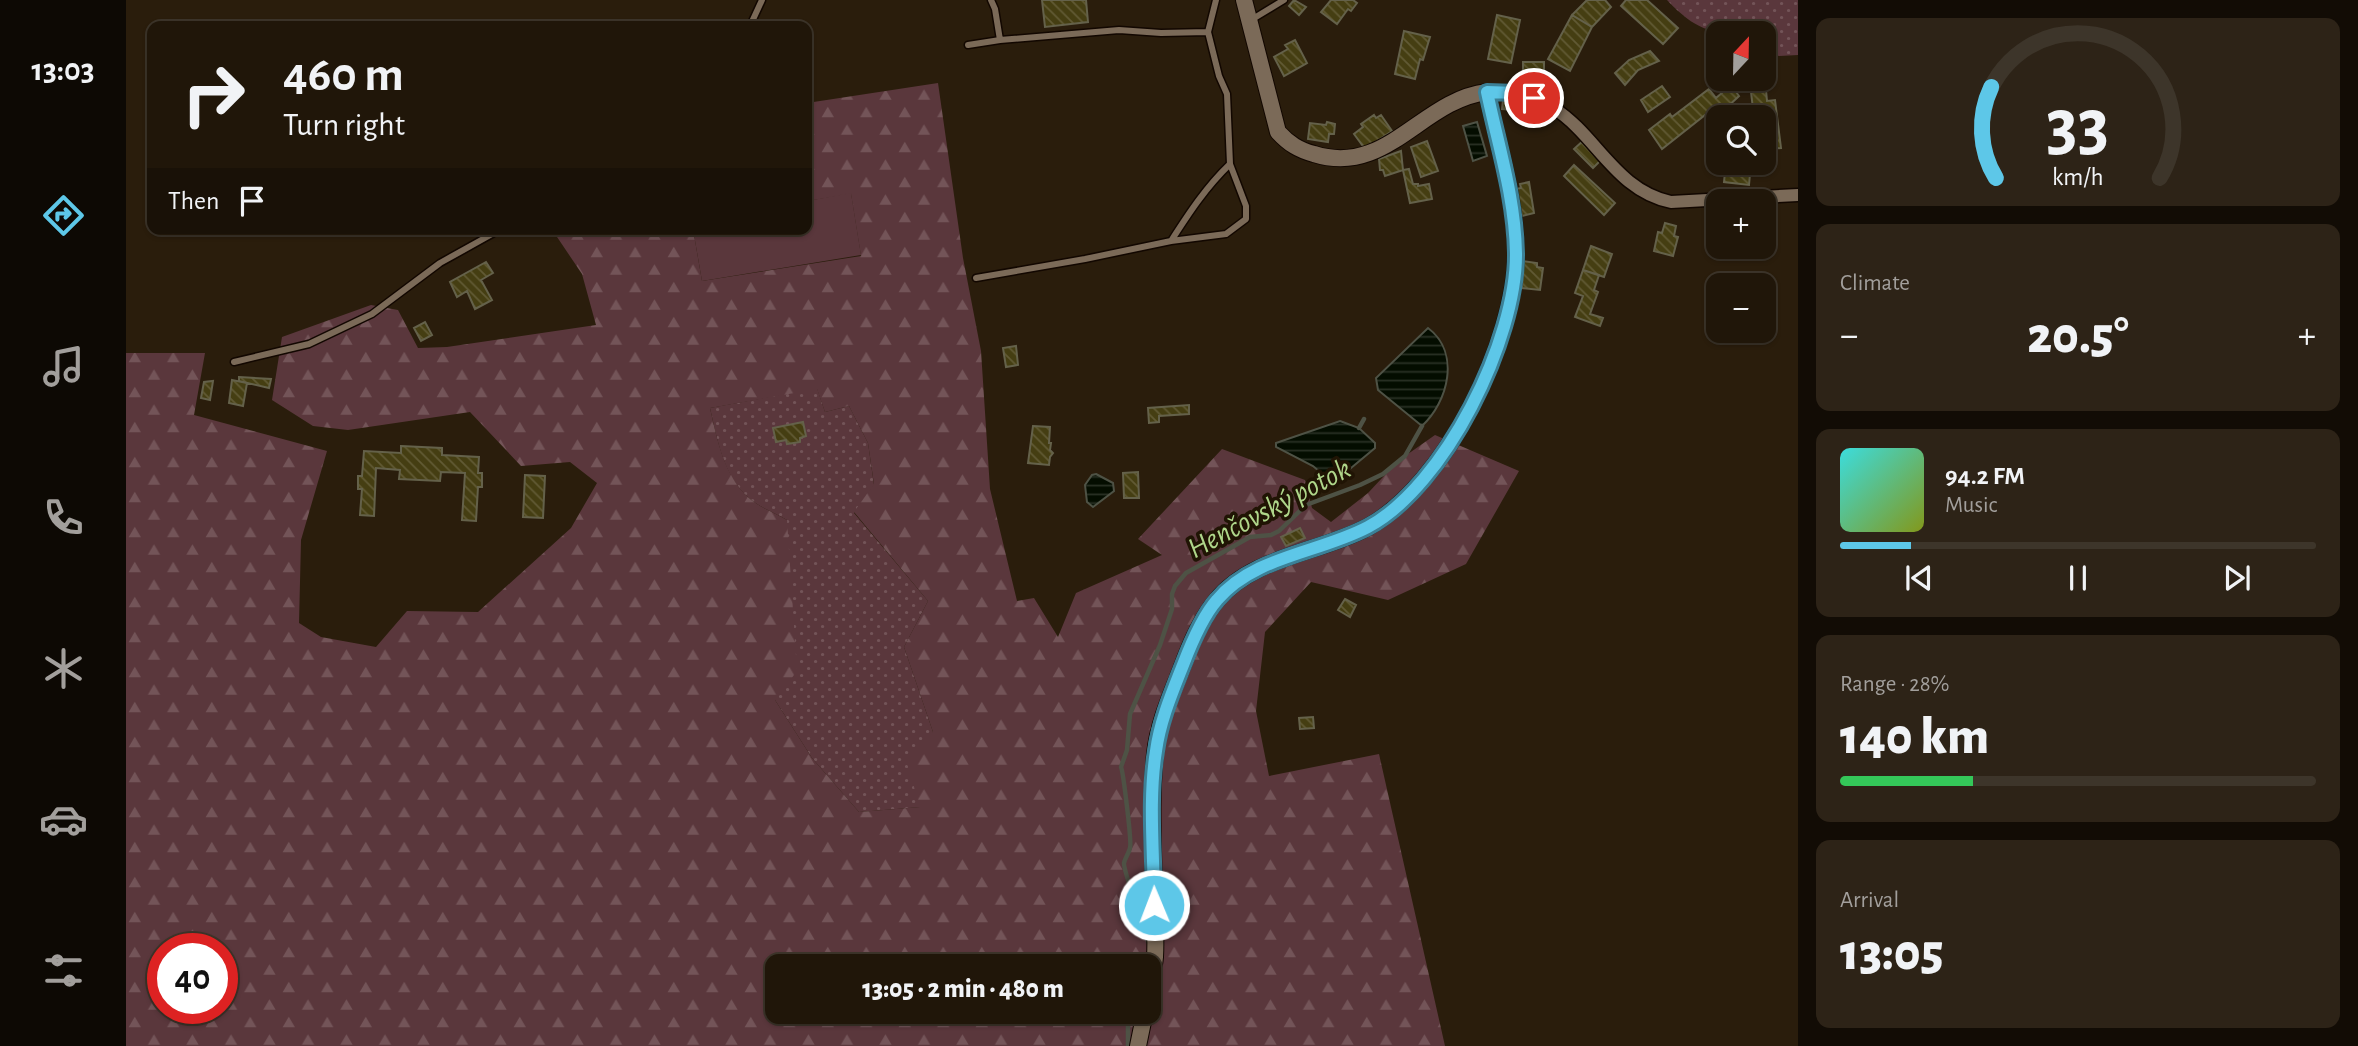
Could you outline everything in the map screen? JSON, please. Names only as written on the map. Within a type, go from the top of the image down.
[{"type":"street","points":[[1244,0],[1278,132],[1294,147],[1324,158],[1355,159],[1372,153],[1464,97],[1487,92],[1516,93],[1550,105],[1576,123],[1627,180],[1641,192],[1654,198],[1671,202],[1798,195]]},
{"type":"street","points":[[1155,954],[1153,801],[1156,751],[1166,707],[1189,648],[1215,601],[1239,579],[1259,568],[1342,540],[1396,509],[1426,479],[1458,432],[1491,362],[1505,325],[1516,254],[1512,202],[1487,92]]},
{"type":"street","points":[[1138,1046],[1143,1024]]},
{"type":"lane","points":[[752,21],[762,0]]},
{"type":"lane","points":[[991,0],[1000,40]]},
{"type":"lane","points":[[976,278],[1171,241],[1226,234],[1247,219],[1230,164],[1227,94],[1219,76],[1208,32],[1216,0]]},
{"type":"lane","points":[[1251,20],[1284,0]]},
{"type":"lane","points":[[968,45],[1119,30],[1208,32]]},
{"type":"lane","points":[[1171,241],[1192,207],[1213,180],[1230,164]]},
{"type":"lane","points":[[233,362],[309,344],[372,314],[440,263],[490,235]]},
{"type":"green space","points":[[1667,0],[1798,0],[1798,55],[1776,55],[1776,21],[1706,21],[1706,28],[1679,12]]},
{"type":"green space","points":[[938,83],[963,258],[981,351],[990,489],[1017,601],[1034,598],[1058,637],[1076,593],[1162,555],[1138,539],[1222,449],[1305,480],[1312,508],[1331,522],[1368,493],[1398,461],[1435,435],[1519,471],[1466,564],[1388,600],[1311,582],[1265,632],[1256,711],[1269,776],[1379,754],[1445,1046],[126,1046],[126,353],[205,353],[194,415],[327,451],[301,540],[299,623],[321,637],[376,647],[407,611],[478,612],[571,528],[597,483],[570,462],[521,466],[470,412],[348,430],[313,426],[272,400],[282,337],[371,305],[398,310],[418,348],[447,347],[596,325],[582,274],[556,235],[694,235],[702,281],[861,256],[851,194],[812,200],[812,102]],"holes":[[[817,389],[825,412],[849,406],[868,443],[874,484],[854,512],[928,601],[904,647],[933,732],[906,760],[920,807],[859,812],[812,758],[775,700],[797,671],[787,520],[753,501],[733,479],[723,456],[710,408]]]},
{"type":"green space","points":[[851,193],[861,255],[702,281],[694,235],[812,235],[812,200]]},
{"type":"green space","points":[[817,388],[825,412],[849,406],[868,443],[874,485],[854,513],[928,601],[904,647],[933,732],[921,807],[859,812],[812,758],[775,700],[787,520],[753,501],[733,479],[722,456],[710,408]]},
{"type":"shaded area","points":[[1477,122],[1487,156],[1473,161],[1463,126]]},
{"type":"shaded area","points":[[1428,328],[1445,350],[1447,377],[1439,404],[1422,426],[1378,390],[1376,378]]},
{"type":"shaded area","points":[[1340,421],[1359,428],[1375,443],[1375,448],[1333,483],[1313,466],[1276,447],[1276,443]]},
{"type":"shaded area","points":[[1096,474],[1113,483],[1114,491],[1093,507],[1087,502],[1085,485],[1092,475]]},
{"type":"building","points":[[1042,0],[1086,0],[1088,22],[1045,27]]},
{"type":"building","points":[[1294,0],[1306,7],[1299,15],[1289,6]]},
{"type":"building","points":[[1331,0],[1353,0],[1357,3],[1351,11],[1348,9],[1337,24],[1321,12]]},
{"type":"building","points":[[1587,0],[1605,0],[1611,7],[1592,27],[1572,15]]},
{"type":"building","points":[[1626,0],[1647,0],[1678,28],[1663,44],[1621,6]]},
{"type":"building","points":[[1497,15],[1520,20],[1511,63],[1488,59]]},
{"type":"building","points":[[1572,15],[1592,27],[1570,71],[1548,59]]},
{"type":"building","points":[[1404,31],[1430,37],[1415,79],[1395,74]]},
{"type":"building","points":[[1295,40],[1307,63],[1284,76],[1274,57],[1288,49],[1285,45]]},
{"type":"building","points":[[1650,51],[1659,61],[1638,70],[1625,85],[1615,73],[1629,60]]},
{"type":"building","points":[[1523,62],[1544,62],[1544,73],[1535,74],[1535,85],[1523,85]]},
{"type":"building","points":[[1662,86],[1670,97],[1648,112],[1641,100]]},
{"type":"building","points":[[1706,91],[1711,91],[1716,98],[1724,91],[1735,91],[1739,96],[1729,105],[1706,105],[1706,114],[1662,149],[1649,130],[1670,114],[1672,117]]},
{"type":"building","points":[[1766,91],[1767,101],[1775,100],[1776,105],[1753,105],[1751,92]]},
{"type":"building","points":[[1503,100],[1518,101],[1517,110],[1502,109]]},
{"type":"building","points":[[1776,108],[1781,148],[1776,149]]},
{"type":"building","points":[[1374,115],[1376,118],[1381,115],[1392,131],[1365,149],[1354,134],[1363,127],[1361,124]]},
{"type":"building","points":[[1327,122],[1335,124],[1334,134],[1329,134],[1328,142],[1308,139],[1310,123],[1326,125]]},
{"type":"building","points":[[1584,140],[1602,159],[1593,168],[1574,149]]},
{"type":"building","points":[[1427,141],[1438,171],[1421,177],[1411,147]]},
{"type":"building","points":[[1401,151],[1403,170],[1385,176],[1383,170],[1380,170],[1379,159]]},
{"type":"building","points":[[1574,165],[1615,203],[1604,215],[1564,176]]},
{"type":"building","points":[[1409,169],[1413,184],[1429,184],[1432,199],[1410,203],[1403,170]]},
{"type":"building","points":[[1725,175],[1750,175],[1749,185],[1724,182]]},
{"type":"building","points":[[1529,182],[1534,213],[1522,216],[1516,189],[1521,188],[1520,184]]},
{"type":"building","points":[[1665,223],[1676,226],[1674,236],[1678,237],[1673,256],[1654,251],[1658,232],[1662,233]]},
{"type":"building","points":[[1591,246],[1612,254],[1604,277],[1583,270]]},
{"type":"building","points":[[1523,261],[1537,263],[1537,267],[1543,268],[1540,290],[1522,288]]},
{"type":"building","points":[[486,262],[493,273],[481,280],[492,300],[475,309],[467,291],[457,297],[450,282]]},
{"type":"building","points":[[1583,270],[1599,275],[1594,290],[1598,292],[1590,314],[1603,318],[1600,326],[1575,317],[1583,296],[1575,293]]},
{"type":"building","points":[[425,322],[432,335],[421,341],[414,328]]},
{"type":"building","points":[[1016,346],[1018,365],[1006,367],[1003,348]]},
{"type":"building","points":[[239,377],[271,379],[269,388],[239,381]]},
{"type":"building","points":[[232,380],[247,383],[243,406],[229,403]]},
{"type":"building","points":[[213,381],[210,400],[201,398],[204,382]]},
{"type":"building","points":[[1189,405],[1189,414],[1159,416],[1159,422],[1149,423],[1148,408]]},
{"type":"building","points":[[803,422],[806,436],[800,438],[800,442],[776,442],[773,428]]},
{"type":"building","points":[[1033,426],[1050,427],[1049,443],[1053,453],[1049,465],[1028,463]]},
{"type":"building","points":[[401,446],[442,448],[442,455],[479,457],[478,473],[482,473],[482,487],[478,487],[476,521],[462,520],[465,473],[441,472],[440,481],[399,479],[400,470],[376,468],[374,516],[360,515],[362,489],[358,489],[358,476],[362,476],[364,451],[401,453]]},
{"type":"building","points":[[1138,472],[1139,498],[1124,498],[1123,473]]},
{"type":"building","points":[[525,475],[545,476],[543,518],[523,517]]},
{"type":"building","points":[[1300,528],[1305,538],[1286,546],[1281,537]]},
{"type":"building","points":[[1345,599],[1356,605],[1350,617],[1338,610]]},
{"type":"building","points":[[1313,717],[1314,728],[1300,729],[1299,718]]},
{"type":"waterway","points":[[1359,428],[1364,419]]},
{"type":"waterway","name":"Henčovský potok","points":[[1148,942],[1124,863],[1130,843],[1121,767],[1127,750],[1130,714],[1160,645],[1172,609],[1175,586],[1186,573],[1250,537],[1271,535],[1279,531],[1306,505],[1383,474],[1405,456],[1422,426]]},
{"type":"waterway","name":"Henčovský potok","points":[[1128,1024],[1128,1046]]},
{"type":"route","points":[[1154,905],[1153,801],[1156,751],[1166,707],[1189,648],[1215,601],[1239,579],[1259,568],[1342,540],[1396,509],[1426,479],[1458,432],[1505,325],[1516,254],[1512,202],[1487,92],[1516,93],[1534,98]]}]
